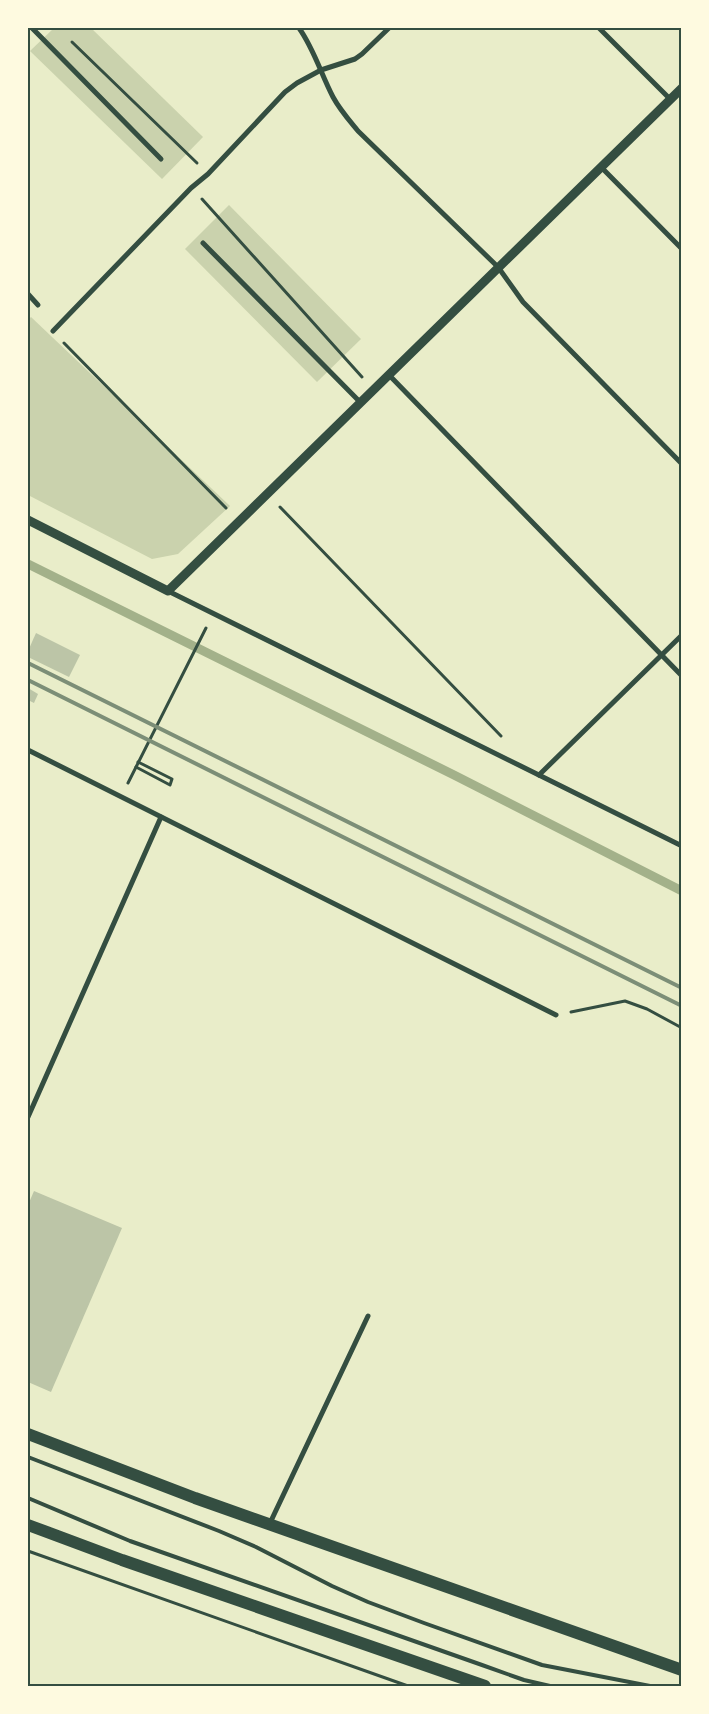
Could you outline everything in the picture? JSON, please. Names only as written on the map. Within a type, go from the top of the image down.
[{"type":"main road","points":[[28,1434],[195,1498],[682,1670]]},
{"type":"main road","points":[[28,1525],[485,1686]]},
{"type":"street","points":[[32,28],[161,159]]},
{"type":"street","points":[[299,28],[314,52],[334,98],[358,131],[498,268],[523,302],[682,464]]},
{"type":"street","points":[[53,331],[192,188],[208,174],[285,92],[321,70],[355,59],[389,28]]},
{"type":"street","points":[[599,28],[670,99]]},
{"type":"street","points":[[168,591],[682,88]]},
{"type":"street","points":[[601,167],[682,249]]},
{"type":"street","points":[[203,243],[361,403]]},
{"type":"street","points":[[28,294],[38,305]]},
{"type":"street","points":[[389,375],[682,676]]},
{"type":"street","points":[[28,520],[682,846]]},
{"type":"street","points":[[539,775],[682,635]]},
{"type":"street","points":[[28,750],[556,1015]]},
{"type":"street","points":[[28,1117],[161,817]]},
{"type":"street","points":[[270,1525],[368,1316]]},
{"type":"lane","points":[[28,1457],[220,1531],[256,1547],[332,1586],[424,1623],[542,1665],[650,1686]]},
{"type":"lane","points":[[28,1498],[139,1544],[482,1665],[550,1686]]},
{"type":"path","points":[[72,41],[208,174]]},
{"type":"path","points":[[192,188],[374,390]]},
{"type":"path","points":[[53,331],[239,522]]},
{"type":"path","points":[[267,494],[505,740]]},
{"type":"path","points":[[138,762],[172,779],[170,785],[136,768],[138,762],[203,634]]},
{"type":"path","points":[[556,1015],[625,1001],[648,1009],[682,1028]]},
{"type":"path","points":[[28,1551],[408,1686]]},
{"type":"green space","points":[[54,28],[91,28],[203,137],[162,179],[30,51]]},
{"type":"green space","points":[[229,205],[361,339],[317,382],[185,249]]},
{"type":"green space","points":[[31,317],[230,506],[178,554],[152,559],[28,495],[28,320]]},
{"type":"building","points":[[36,633],[80,655],[69,677],[28,657],[28,651]]},
{"type":"building","points":[[28,688],[38,694],[34,703],[28,700]]},
{"type":"building","points":[[34,1191],[122,1228],[51,1392],[28,1382],[28,1205]]},
{"type":"waterway","points":[[28,564],[454,775],[682,891]]},
{"type":"railway","points":[[28,663],[682,988]]},
{"type":"railway","points":[[28,680],[682,1006]]}]
